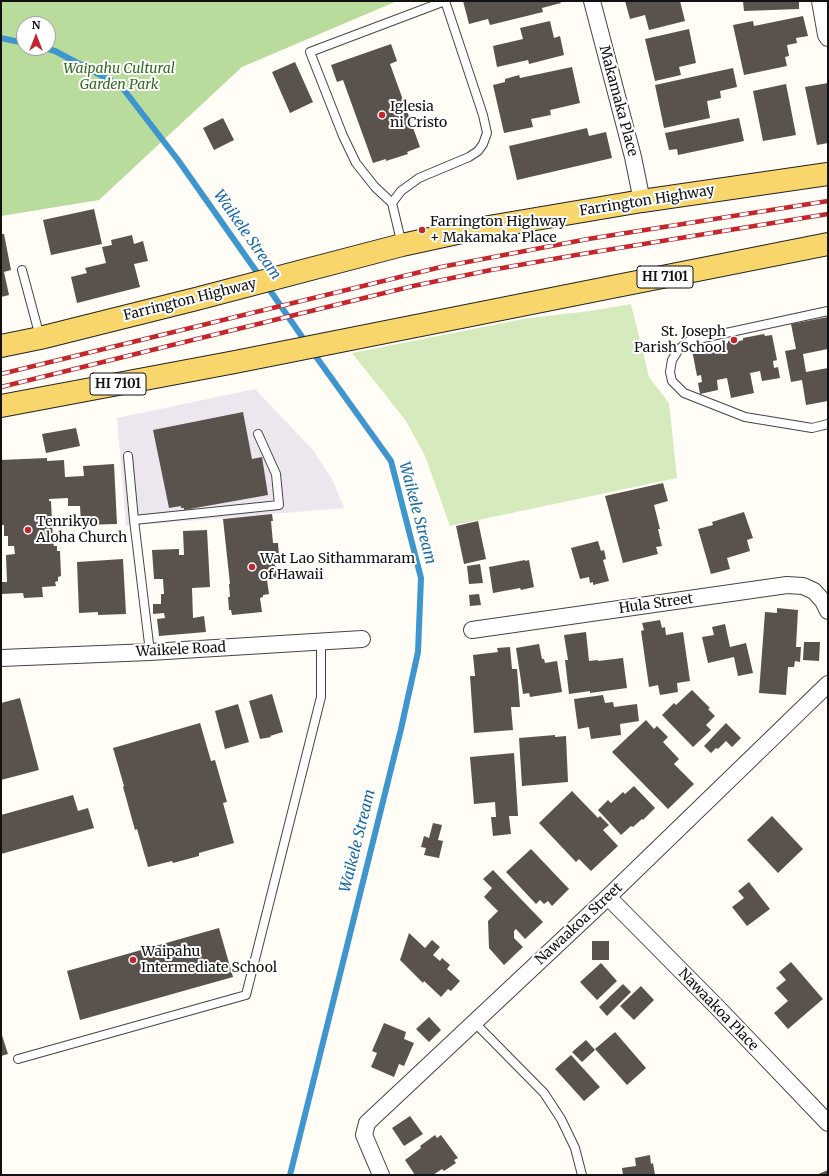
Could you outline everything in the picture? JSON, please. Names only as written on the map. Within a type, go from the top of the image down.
[{"type":"main road","name":"Farrington Highway","points":[[1,346],[40,338],[402,245],[471,230],[642,201],[828,174]]},
{"type":"main road","name":"HI 7101","points":[[1,406],[235,362],[828,244]]},
{"type":"street","name":"Makamaka Place","points":[[592,1],[633,157],[642,201]]},
{"type":"street","points":[[820,1],[826,35],[828,38]]},
{"type":"street","name":"Hula Street","points":[[472,630],[787,586],[803,586],[814,592],[823,601],[828,611]]},
{"type":"street","name":"Waikele Road","points":[[1,658],[150,652],[362,639]]},
{"type":"street","name":"Nawaakoa Street","points":[[381,1175],[364,1135],[367,1124],[608,897],[828,684]]},
{"type":"street","name":"Nawaakoa Place","points":[[608,897],[718,1008],[828,1123]]},
{"type":"lane","points":[[392,203],[401,191],[419,178],[469,157],[478,151],[483,144],[487,133],[483,115],[445,1],[310,52],[343,136],[356,163],[375,187],[392,203],[402,245]]},
{"type":"lane","points":[[22,270],[40,338]]},
{"type":"lane","points":[[828,311],[689,341],[680,349],[672,360],[670,372],[672,381],[684,393],[745,417],[812,428],[828,424]]},
{"type":"lane","points":[[134,520],[279,505],[276,474],[258,434]]},
{"type":"lane","points":[[128,456],[150,652]]},
{"type":"lane","points":[[18,1059],[246,995],[321,697],[321,642]]},
{"type":"lane","points":[[474,1022],[544,1093],[561,1119],[575,1148],[582,1175]]},
{"type":"shaded area","points":[[255,389],[313,450],[333,481],[344,508],[126,526],[117,418]]},
{"type":"green space","name":"Waipahu Cultural Garden Park","points":[[1,1],[397,1],[242,67],[99,200],[1,216]]},
{"type":"green space","points":[[631,304],[649,377],[669,403],[677,478],[450,526],[425,456],[406,421],[352,353],[529,318],[590,311]]},
{"type":"building","points":[[463,1],[560,1],[561,3],[542,8],[543,12],[490,25],[488,19],[469,24]]},
{"type":"building","points":[[625,1],[680,1],[685,21],[649,30],[645,15],[630,19]]},
{"type":"building","points":[[743,1],[799,1],[799,9],[744,11]]},
{"type":"building","points":[[803,16],[808,36],[796,38],[797,43],[787,45],[789,56],[785,57],[787,66],[744,75],[733,25],[753,21],[754,26]]},
{"type":"building","points":[[550,21],[554,38],[560,36],[564,55],[529,64],[528,60],[497,67],[493,46],[523,39],[520,28]]},
{"type":"building","points":[[689,29],[696,63],[679,67],[681,75],[655,81],[645,39]]},
{"type":"building","name":"Iglesia ni Cristo","points":[[391,44],[397,61],[390,64],[420,147],[407,152],[408,154],[386,161],[386,159],[373,163],[343,80],[337,82],[331,65]]},
{"type":"building","points":[[295,62],[313,102],[290,113],[272,72]]},
{"type":"building","points":[[572,67],[580,103],[550,110],[551,115],[531,119],[533,127],[504,133],[493,85],[505,82],[505,79],[519,75],[520,78]]},
{"type":"building","points":[[733,68],[737,87],[720,91],[721,98],[707,101],[710,118],[664,128],[655,85]]},
{"type":"building","points":[[828,83],[828,143],[817,145],[805,87]]},
{"type":"building","points":[[786,84],[796,135],[763,141],[753,91]]},
{"type":"building","points":[[223,118],[234,140],[214,150],[203,128]]},
{"type":"building","points":[[739,118],[744,141],[678,155],[677,149],[669,150],[665,133]]},
{"type":"building","points":[[587,128],[589,136],[606,132],[612,158],[517,180],[509,146]]},
{"type":"building","points":[[94,209],[102,244],[51,255],[43,220]]},
{"type":"building","points":[[1,234],[4,234],[11,270],[4,272],[9,295],[1,297]]},
{"type":"building","points":[[132,235],[134,244],[143,241],[148,261],[134,264],[140,287],[77,303],[71,277],[87,273],[85,268],[106,263],[102,247],[112,245],[111,240]]},
{"type":"building","points":[[828,317],[828,349],[803,354],[806,372],[828,368],[828,401],[806,405],[802,380],[791,382],[785,351],[796,349],[791,324]]},
{"type":"building","points":[[764,334],[765,336],[772,335],[777,360],[773,361],[774,368],[778,367],[780,378],[762,381],[760,371],[750,373],[754,393],[731,398],[727,378],[717,380],[718,390],[700,394],[698,383],[702,382],[701,375],[697,376],[692,350],[700,349],[699,347],[721,343],[721,345],[728,343],[728,341],[735,340],[736,342],[743,340],[743,338]]},
{"type":"building","points":[[243,412],[252,459],[262,457],[268,495],[184,510],[181,506],[169,508],[153,430]]},
{"type":"building","points":[[76,428],[80,446],[46,453],[42,434]]},
{"type":"building","name":"Tenrikyo Aloha Church","points":[[47,458],[47,461],[64,460],[65,477],[84,476],[83,466],[114,464],[117,524],[81,525],[80,506],[68,506],[68,498],[49,499],[49,501],[51,501],[53,542],[54,546],[57,546],[57,551],[60,551],[61,576],[58,577],[58,581],[55,582],[56,586],[42,587],[43,597],[24,598],[23,593],[1,594],[1,582],[7,582],[6,555],[15,554],[14,546],[8,546],[8,536],[4,536],[4,525],[1,525],[1,460]]},
{"type":"building","points":[[663,483],[668,501],[654,505],[660,529],[658,529],[662,546],[656,547],[658,554],[623,563],[605,496]]},
{"type":"building","points":[[744,512],[753,538],[747,540],[750,551],[727,558],[730,569],[711,574],[698,529],[713,525],[712,522]]},
{"type":"building","name":"Wat Lao Sithammaram of Hawaii","points":[[272,514],[273,521],[271,521],[273,543],[278,543],[279,556],[274,557],[277,578],[267,580],[269,594],[263,595],[263,597],[260,598],[262,612],[232,615],[231,610],[229,610],[228,597],[230,597],[230,584],[223,519]]},
{"type":"building","points":[[478,521],[486,559],[464,564],[456,526]]},
{"type":"building","points":[[207,530],[210,587],[192,588],[193,618],[204,616],[206,632],[159,636],[157,619],[165,618],[164,613],[153,614],[153,604],[161,604],[161,594],[164,594],[163,579],[154,579],[152,550],[179,549],[179,555],[184,555],[183,531]]},
{"type":"building","points":[[598,541],[601,551],[604,550],[606,559],[603,560],[609,581],[593,585],[593,582],[590,583],[589,577],[580,579],[571,548]]},
{"type":"building","points":[[123,559],[126,614],[98,615],[98,612],[79,613],[77,562]]},
{"type":"building","points":[[529,560],[534,587],[493,593],[489,567]]},
{"type":"building","points":[[480,564],[483,583],[469,584],[467,566]]},
{"type":"building","points":[[479,594],[481,605],[470,606],[469,595]]},
{"type":"building","points":[[777,608],[798,610],[796,647],[801,647],[800,662],[795,661],[794,667],[788,667],[786,695],[759,693],[765,612],[777,613]]},
{"type":"building","points":[[660,620],[662,628],[665,627],[666,635],[683,632],[690,681],[677,683],[678,692],[660,695],[658,685],[649,687],[641,631],[644,630],[642,623]]},
{"type":"building","points":[[725,624],[730,647],[746,643],[753,673],[738,676],[734,657],[708,663],[702,637],[714,635],[712,627]]},
{"type":"building","points":[[586,632],[589,661],[623,658],[627,688],[569,694],[565,660],[568,660],[564,635]]},
{"type":"building","points":[[804,642],[820,642],[819,661],[803,660]]},
{"type":"building","points":[[539,644],[542,659],[544,659],[545,663],[557,661],[562,692],[530,697],[529,693],[523,694],[516,648]]},
{"type":"building","points":[[510,647],[512,669],[517,669],[520,707],[511,707],[513,730],[474,733],[470,676],[475,676],[473,655],[498,652],[497,648]]},
{"type":"building","points":[[692,690],[710,708],[708,709],[715,716],[706,725],[711,730],[693,747],[662,715],[674,703],[676,705]]},
{"type":"building","points":[[272,694],[283,732],[270,736],[271,737],[260,739],[249,701]]},
{"type":"building","points":[[603,695],[605,703],[613,702],[614,707],[637,704],[639,721],[620,724],[621,735],[591,739],[589,727],[578,729],[574,699]]},
{"type":"building","points":[[20,698],[39,770],[1,780],[1,703]]},
{"type":"building","points":[[238,704],[249,742],[225,749],[215,711]]},
{"type":"building","points":[[646,720],[654,729],[657,726],[668,737],[663,742],[679,759],[674,764],[694,784],[668,809],[612,752]]},
{"type":"building","points":[[200,723],[211,761],[215,760],[227,802],[223,803],[234,843],[199,853],[199,856],[173,863],[172,861],[148,867],[137,829],[135,830],[113,748]]},
{"type":"building","points":[[726,723],[741,738],[732,747],[726,741],[718,749],[716,748],[711,753],[704,746]]},
{"type":"building","points":[[555,735],[555,737],[566,736],[568,782],[522,786],[519,738]]},
{"type":"building","points":[[514,753],[518,816],[509,816],[511,834],[493,836],[491,817],[496,817],[495,802],[474,804],[470,757]]},
{"type":"building","points":[[634,786],[655,808],[643,820],[642,819],[633,827],[631,826],[621,835],[598,810],[608,800],[611,803],[623,792],[625,794]]},
{"type":"building","points":[[572,791],[598,818],[600,816],[609,825],[603,830],[618,846],[591,871],[579,859],[576,862],[539,823]]},
{"type":"building","points":[[73,795],[78,811],[88,808],[94,828],[1,854],[1,815]]},
{"type":"building","points":[[772,816],[803,849],[778,873],[747,840]]},
{"type":"building","points":[[433,823],[442,825],[438,840],[443,841],[439,858],[424,855],[426,848],[421,847],[424,836],[429,838]]},
{"type":"building","points":[[531,849],[569,889],[552,906],[548,901],[544,904],[540,900],[536,904],[506,872]]},
{"type":"building","points":[[493,870],[543,922],[525,939],[516,929],[514,931],[514,938],[523,947],[504,965],[489,948],[488,921],[498,911],[484,897],[492,888],[483,879]]},
{"type":"building","points":[[749,882],[770,909],[747,926],[732,907],[744,898],[738,891]]},
{"type":"building","points":[[219,928],[233,977],[80,1020],[67,971]]},
{"type":"building","points":[[409,933],[425,948],[432,940],[440,947],[433,955],[440,961],[442,958],[450,965],[447,969],[460,981],[451,991],[448,989],[441,997],[424,981],[423,983],[400,960]]},
{"type":"building","points":[[592,941],[609,941],[609,960],[592,960]]},
{"type":"building","points":[[791,962],[823,999],[788,1029],[774,1013],[788,1001],[776,988],[786,980],[779,972]]},
{"type":"building","points":[[601,963],[617,981],[597,1000],[580,982]]},
{"type":"building","points":[[623,984],[631,992],[607,1016],[599,1007]]},
{"type":"building","points":[[641,986],[654,1000],[634,1020],[620,1006]]},
{"type":"building","points":[[429,1017],[441,1030],[429,1042],[416,1029]]},
{"type":"building","points":[[384,1023],[406,1032],[404,1039],[414,1043],[404,1066],[399,1064],[394,1077],[371,1067],[377,1053],[372,1051]]},
{"type":"building","points":[[1,1032],[8,1054],[1,1056]]},
{"type":"building","points":[[615,1032],[646,1068],[627,1085],[595,1049]]},
{"type":"building","points":[[586,1040],[595,1050],[582,1062],[572,1052]]},
{"type":"building","points":[[571,1055],[600,1087],[584,1101],[555,1069]]},
{"type":"building","points":[[410,1116],[423,1134],[404,1146],[392,1128]]},
{"type":"building","points":[[435,1135],[437,1138],[441,1135],[458,1158],[454,1160],[456,1163],[444,1171],[442,1169],[433,1175],[415,1175],[405,1160]]},
{"type":"building","points":[[650,1155],[651,1164],[653,1163],[655,1175],[623,1175],[622,1168],[636,1166],[635,1158]]},
{"type":"building","points":[[828,1170],[828,1175],[816,1175]]},
{"type":"waterway","name":"Waikele Stream","points":[[1,38],[16,41]]},
{"type":"waterway","name":"Waikele Stream","points":[[56,52],[121,86],[178,160],[261,278]]},
{"type":"waterway","name":"Waikele Stream","points":[[267,286],[307,344]]},
{"type":"waterway","name":"Waikele Stream","points":[[290,1175],[401,729],[418,652],[421,578],[391,461],[312,351]]},
{"type":"railway","points":[[1,374],[441,267],[588,239],[828,201]]},
{"type":"railway","points":[[1,387],[413,286],[576,255],[828,214]]},
{"type":"place","name":"Iglesia ni Cristo","points":[[382,115]]},
{"type":"place","name":"Farrington Highway + Makamaka Place","points":[[422,230]]},
{"type":"place","name":"St. Joseph Parish School","points":[[734,340]]},
{"type":"place","name":"Tenrikyo Aloha Church","points":[[28,530]]},
{"type":"place","name":"Wat Lao Sithammaram of Hawaii","points":[[252,567]]},
{"type":"place","name":"Waipahu Intermediate School","points":[[133,960]]}]
